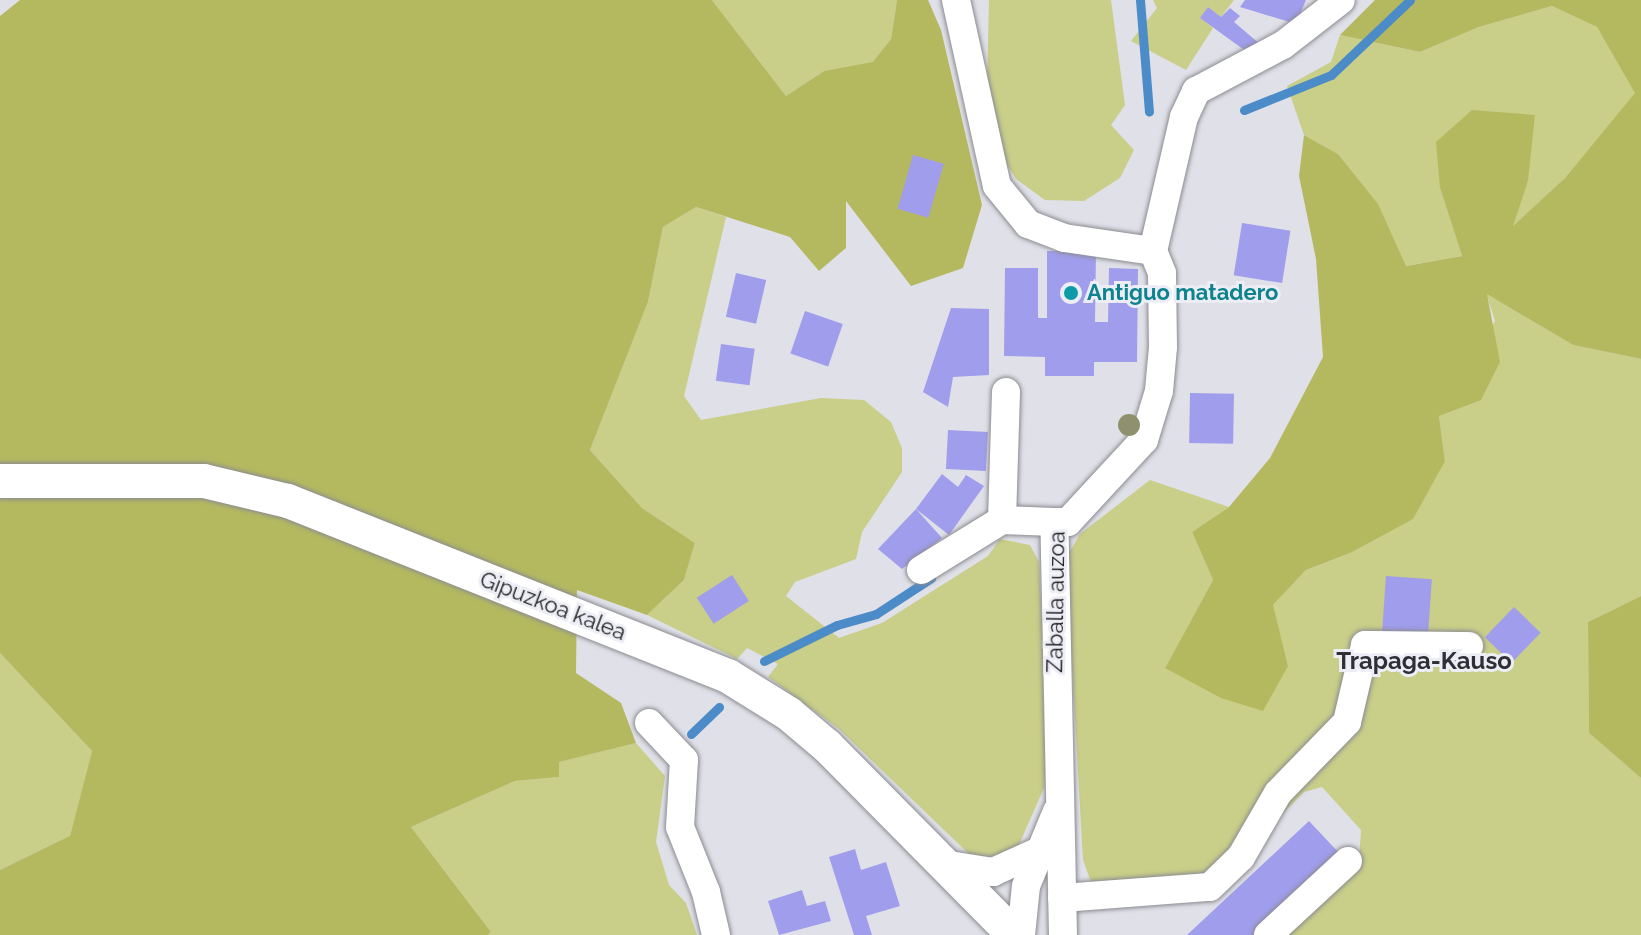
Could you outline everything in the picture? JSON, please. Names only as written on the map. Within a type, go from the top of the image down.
[{"type":"street","points":[[956,0],[997,186],[1028,224],[1064,238],[1153,251],[1184,117],[1196,91],[1283,45],[1341,0]]},
{"type":"street","name":"Zaballa auzoa","points":[[1063,935],[1054,522],[1068,522],[1144,440],[1159,391],[1163,347],[1162,273],[1153,251]]},
{"type":"street","points":[[1002,520],[1006,392]]},
{"type":"street","name":"Gipuzkoa kalea","points":[[0,481],[204,481],[288,501],[602,623],[728,676],[789,714],[862,779],[1014,935]]},
{"type":"street","points":[[921,570],[1002,520],[1054,522]]},
{"type":"street","points":[[1062,898],[1210,887],[1241,857],[1278,793],[1347,722],[1365,645],[1469,646]]},
{"type":"street","points":[[649,723],[684,760],[680,827],[710,902],[716,935]]},
{"type":"street","points":[[1021,935],[1026,886],[1037,852],[1059,806]]},
{"type":"street","points":[[943,864],[993,872],[1037,852]]},
{"type":"street","points":[[1268,935],[1348,861]]},
{"type":"green space","points":[[20,0],[712,0],[786,96],[824,71],[873,62],[891,39],[897,0],[928,0],[941,30],[982,205],[963,268],[911,286],[846,201],[846,248],[819,271],[790,237],[696,207],[663,227],[648,302],[590,450],[642,508],[695,543],[684,580],[647,615],[577,590],[576,673],[621,703],[636,743],[559,762],[559,777],[515,781],[411,827],[491,932],[488,935],[0,935],[0,870],[70,836],[92,751],[0,653],[0,16]]},
{"type":"green space","points":[[712,0],[897,0],[891,39],[873,63],[824,71],[786,96]]},
{"type":"green space","points":[[989,0],[1111,0],[1125,105],[1111,125],[1134,150],[1120,178],[1084,201],[1045,200],[1016,179],[997,149],[987,85]]},
{"type":"green space","points":[[1153,0],[1234,0],[1221,17],[1208,7],[1201,18],[1213,28],[1186,70],[1131,41],[1157,8]]},
{"type":"green space","points":[[1375,0],[1641,0],[1641,359],[1573,345],[1487,294],[1500,362],[1481,400],[1439,416],[1445,461],[1413,519],[1350,553],[1306,570],[1273,605],[1288,666],[1263,711],[1221,698],[1165,668],[1213,580],[1192,532],[1229,507],[1270,458],[1323,357],[1316,259],[1299,176],[1304,135],[1338,154],[1378,204],[1406,266],[1462,256],[1440,188],[1436,142],[1472,110],[1535,115],[1528,181],[1513,226],[1565,178],[1635,93],[1597,27],[1552,6],[1479,27],[1420,52],[1340,35]]},
{"type":"green space","points":[[1552,6],[1597,27],[1636,93],[1565,178],[1511,228],[1528,181],[1440,188],[1462,256],[1405,266],[1377,204],[1338,154],[1304,135],[1287,86],[1331,62],[1340,35],[1420,52],[1479,27]]},
{"type":"green space","points":[[696,207],[726,217],[684,396],[701,420],[821,398],[864,400],[891,422],[902,448],[902,472],[862,532],[856,559],[795,582],[786,596],[839,638],[882,623],[988,556],[1000,539],[1030,545],[1039,562],[1048,750],[1044,788],[1017,849],[997,858],[970,855],[839,729],[768,677],[778,664],[747,648],[737,659],[647,615],[684,580],[695,543],[642,508],[590,450],[648,302],[663,227]]},
{"type":"green space","points":[[1486,293],[1573,345],[1641,359],[1641,596],[1588,622],[1589,733],[1641,778],[1641,935],[1282,935],[1359,861],[1361,830],[1322,787],[1304,792],[1242,855],[1202,877],[1092,885],[1083,860],[1067,578],[1069,553],[1080,534],[1150,480],[1229,507],[1192,532],[1213,580],[1165,668],[1288,666],[1272,606],[1306,570],[1350,553],[1445,461],[1439,416],[1495,321]]},
{"type":"green space","points":[[1641,596],[1641,778],[1589,733],[1588,622]]},
{"type":"green space","points":[[0,653],[92,751],[70,837],[0,870]]},
{"type":"green space","points":[[636,743],[665,776],[656,842],[669,885],[686,903],[697,935],[488,935],[491,932],[411,827],[515,781],[559,777],[558,762]]},
{"type":"building","points":[[1245,0],[1306,0],[1296,24],[1240,7]]},
{"type":"building","points":[[1208,7],[1221,17],[1230,8],[1240,16],[1234,22],[1261,45],[1247,52],[1200,18]]},
{"type":"building","points":[[913,155],[944,164],[928,218],[898,209]]},
{"type":"building","points":[[1242,223],[1290,231],[1282,283],[1234,275]]},
{"type":"building","name":"Antiguo matadero","points":[[1047,251],[1096,251],[1095,322],[1108,322],[1109,268],[1138,269],[1137,362],[1094,362],[1094,376],[1045,376],[1045,357],[1004,356],[1005,268],[1038,268],[1038,318],[1047,318]]},
{"type":"building","points":[[736,273],[766,280],[756,324],[726,317]]},
{"type":"building","points":[[951,308],[989,309],[989,375],[953,377],[948,407],[923,392]]},
{"type":"building","points":[[805,311],[843,324],[828,367],[790,354]]},
{"type":"building","points":[[721,344],[755,349],[750,385],[716,381]]},
{"type":"building","points":[[1190,393],[1234,394],[1233,444],[1189,443]]},
{"type":"building","points":[[948,430],[988,432],[986,471],[946,469]]},
{"type":"building","points":[[942,474],[958,487],[966,475],[984,486],[949,535],[916,509]]},
{"type":"building","points":[[916,509],[942,538],[902,569],[878,549]]},
{"type":"building","points":[[732,575],[749,601],[714,624],[697,598]]},
{"type":"building","points":[[1386,576],[1432,579],[1428,635],[1382,632]]},
{"type":"building","points":[[1514,607],[1541,633],[1511,663],[1485,637]]},
{"type":"building","points":[[1309,821],[1341,855],[1256,935],[1187,935]]},
{"type":"building","points":[[855,849],[861,870],[886,862],[900,906],[866,916],[872,935],[854,935],[829,857]]},
{"type":"building","points":[[802,890],[807,906],[825,901],[831,921],[779,935],[768,901]]},
{"type":"waterway","points":[[1140,0],[1149,112]]},
{"type":"waterway","points":[[1244,110],[1331,75],[1410,0]]},
{"type":"waterway","points":[[764,661],[837,625],[876,614],[931,578]]},
{"type":"waterway","points":[[691,734],[719,707]]},
{"type":"place","name":"Antiguo matadero","points":[[1071,293]]},
{"type":"district","name":"Trapaga-Kauso","points":[[1424,661]]}]
